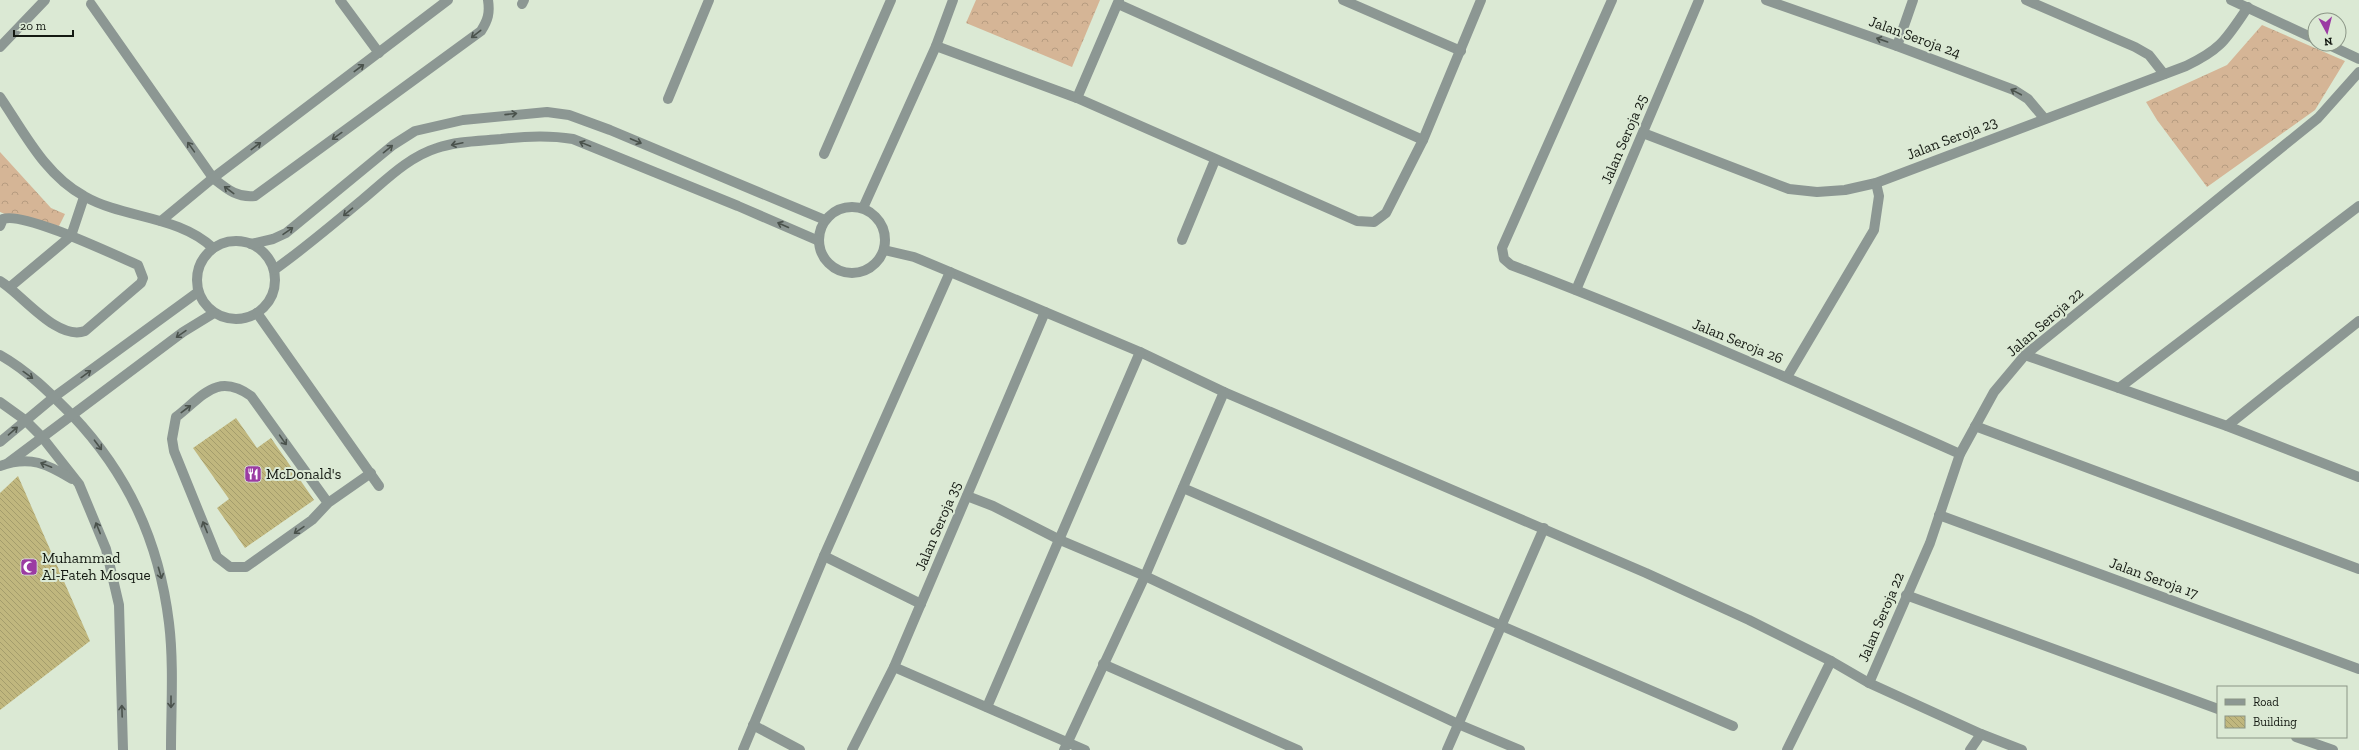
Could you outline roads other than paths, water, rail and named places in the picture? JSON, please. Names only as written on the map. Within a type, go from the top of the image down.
[{"type":"street","points":[[0,47],[45,0]]},
{"type":"street","points":[[340,0],[379,53]]},
{"type":"street","points":[[162,221],[213,178],[448,0]]},
{"type":"street","points":[[92,1],[213,178],[234,194],[245,197],[255,196],[481,31],[487,21],[488,0]]},
{"type":"street","points":[[668,99],[709,0]]},
{"type":"street","points":[[824,154],[891,0]]},
{"type":"street","points":[[863,208],[936,46],[954,0]]},
{"type":"street","points":[[1343,0],[1461,51]]},
{"type":"street","points":[[936,46],[1077,98],[1215,160],[1357,221],[1370,223],[1386,213],[1424,140],[1481,0]]},
{"type":"street","name":"Jalan Seroja 26","points":[[1612,0],[1502,248],[1504,258],[1511,265],[1576,290],[1787,377],[1960,454]]},
{"type":"street","name":"Jalan Seroja 25","points":[[1576,290],[1699,0]]},
{"type":"street","name":"Jalan Seroja 24","points":[[1766,0],[1897,46],[2014,90],[2028,99],[2044,118]]},
{"type":"street","points":[[1897,46],[1913,0]]},
{"type":"street","points":[[2026,0],[2135,47],[2149,55],[2164,74]]},
{"type":"street","points":[[2231,0],[2307,34]]},
{"type":"street","points":[[1077,98],[1118,2],[1424,140]]},
{"type":"street","name":"Jalan Seroja 23","points":[[1643,133],[1789,189],[1817,192],[1838,191],[1876,183],[2044,118],[2164,74],[2209,55],[2222,44],[2248,7]]},
{"type":"street","points":[[2344,52],[2359,59]]},
{"type":"street","name":"Jalan Seroja 22","points":[[1869,683],[1906,595],[1930,543],[1960,454],[1994,392],[2025,355],[2318,118],[2359,72]]},
{"type":"street","points":[[0,97],[48,168],[61,181],[84,197],[193,232],[213,248]]},
{"type":"street","points":[[251,244],[273,239],[286,234],[394,145],[415,131],[463,120],[547,112],[569,115],[603,127],[825,220]]},
{"type":"street","points":[[274,270],[303,249],[398,170],[420,156],[437,148],[464,142],[527,136],[553,136],[573,139],[738,206],[819,241]]},
{"type":"street","points":[[1182,240],[1215,160]]},
{"type":"street","points":[[1787,377],[1874,230],[1878,196],[1876,183]]},
{"type":"street","points":[[10,287],[71,236],[84,197]]},
{"type":"street","points":[[852,206],[863,208],[876,217],[884,230],[884,250],[872,267],[853,273],[843,272],[826,261],[819,241],[820,230],[825,220],[842,208],[852,206]]},
{"type":"street","points":[[2119,388],[2359,206]]},
{"type":"street","points":[[0,226],[3,220],[16,218],[71,236],[138,265],[142,271],[142,283],[84,331],[79,333],[59,329],[10,287],[0,281]]},
{"type":"street","points":[[238,241],[251,244],[262,250],[269,259],[274,270],[275,283],[272,295],[266,305],[257,313],[235,319],[214,313],[204,304],[198,292],[196,280],[198,268],[204,256],[213,248],[225,242],[238,241]]},
{"type":"street","points":[[884,250],[914,257],[1140,352],[1224,392],[1544,528],[1749,620],[1831,661],[1869,683],[1981,734],[2022,750]]},
{"type":"street","points":[[743,750],[824,556],[950,272]]},
{"type":"street","points":[[0,442],[54,397],[198,292]]},
{"type":"street","name":"Jalan Seroja 35","points":[[852,750],[894,667],[1045,312]]},
{"type":"street","points":[[4,465],[183,332],[214,313]]},
{"type":"street","points":[[257,313],[379,486]]},
{"type":"street","points":[[2227,426],[2359,321]]},
{"type":"street","points":[[987,707],[1140,352]]},
{"type":"street","points":[[0,355],[46,388],[72,415],[120,475],[143,520],[161,577],[169,623],[171,750]]},
{"type":"street","points":[[2025,355],[2227,426],[2359,476]]},
{"type":"street","points":[[328,503],[251,396],[244,391],[226,384],[217,386],[176,417],[172,439],[177,461],[216,557],[223,563],[238,568],[246,567],[312,520],[328,503],[371,473]]},
{"type":"street","points":[[1065,746],[1145,576],[1224,392]]},
{"type":"street","points":[[0,402],[25,420],[42,437],[79,484],[106,549],[119,606],[123,750]]},
{"type":"street","points":[[1975,426],[2359,569]]},
{"type":"street","points":[[4,465],[32,461],[44,463],[79,484]]},
{"type":"street","points":[[1183,488],[1733,726]]},
{"type":"street","points":[[967,496],[994,506],[1060,540],[1145,576],[1458,724],[1520,750]]},
{"type":"street","name":"Jalan Seroja 17","points":[[1939,516],[2359,669]]},
{"type":"street","points":[[1447,750],[1544,528]]},
{"type":"street","points":[[824,556],[921,604]]},
{"type":"street","points":[[1906,595],[2217,709]]},
{"type":"street","points":[[1787,750],[1831,661]]},
{"type":"street","points":[[1103,664],[1298,750]]},
{"type":"street","points":[[894,667],[987,707],[1065,746],[1085,750]]},
{"type":"street","points":[[753,725],[800,750]]},
{"type":"street","points":[[1970,750],[1981,734]]},
{"type":"street","points":[[2299,738],[2333,750]]},
{"type":"place","name":"McDonald's","points":[[253,474]]},
{"type":"place","name":"Muhammad Al-Fateh Mosque","points":[[29,567]]}]
